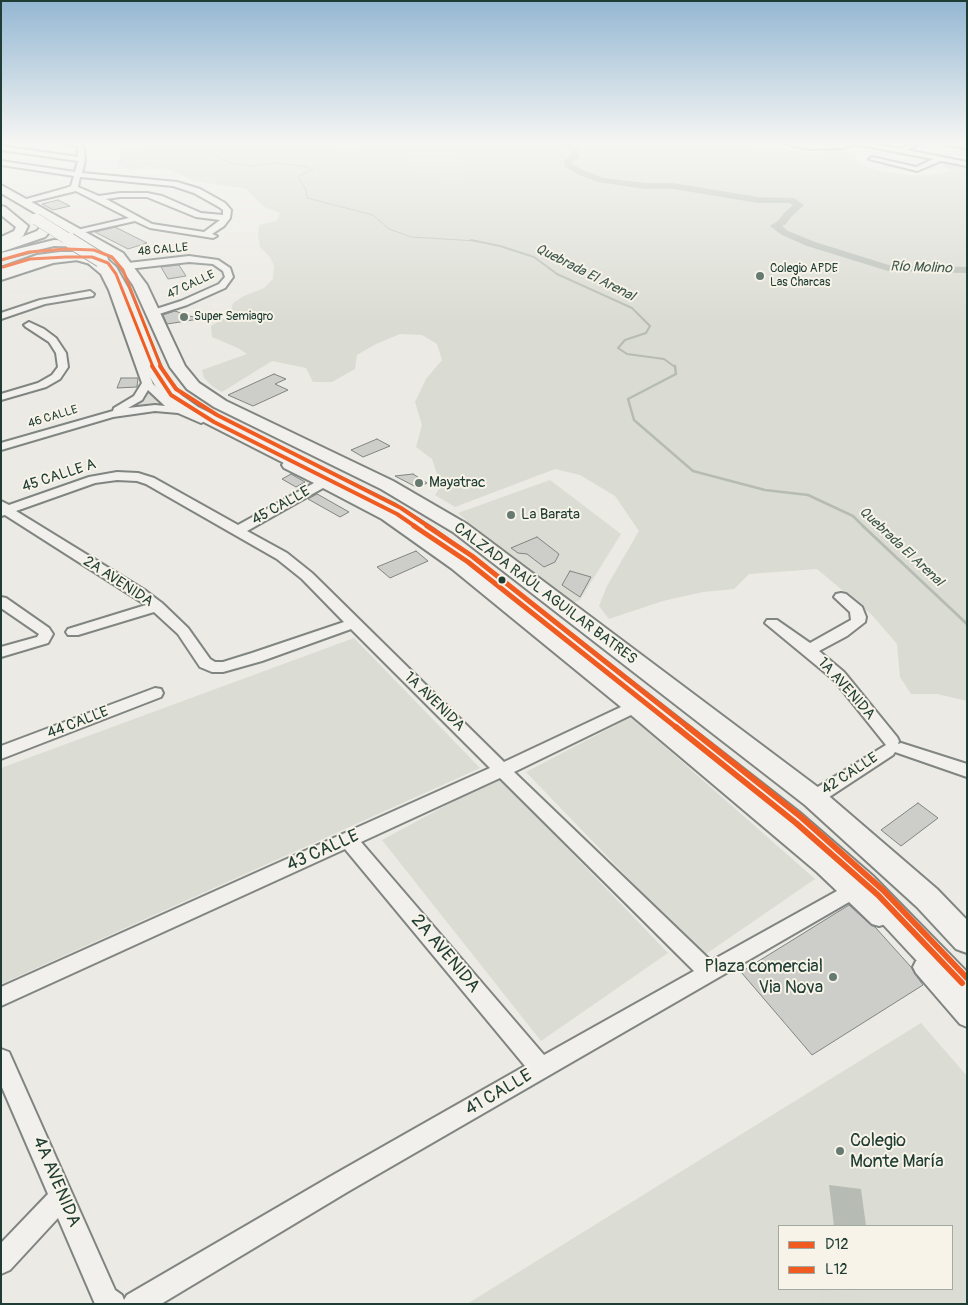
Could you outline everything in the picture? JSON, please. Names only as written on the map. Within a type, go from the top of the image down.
[{"type":"highway","name":"CALZADA RAÚL AGUILAR BATRES","points":[[7,202],[40,218],[80,232],[96,258]]},
{"type":"highway","name":"CALZADA RAÚL AGUILAR BATRES","points":[[19,202],[111,270],[121,288],[149,378],[162,384],[175,398],[192,410],[387,508],[461,558],[638,705],[790,819],[858,888],[967,993]]},
{"type":"highway","points":[[1,208],[21,225],[19,233]]},
{"type":"highway","points":[[1,216],[11,227],[10,230],[1,234]]},
{"type":"highway","points":[[1,242],[19,233],[34,230],[40,218]]},
{"type":"highway","points":[[1,248],[40,218]]},
{"type":"highway","points":[[1,272],[41,258],[71,255],[96,258]]},
{"type":"highway","name":"CALZADA RAÚL AGUILAR BATRES","points":[[96,258],[119,256],[128,266],[140,285],[178,367],[198,390],[220,404],[387,485],[460,528],[508,562],[594,631],[814,798],[927,898],[967,940]]},
{"type":"highway","points":[[461,558],[488,590]]},
{"type":"main road","points":[[1,256],[58,243],[96,258]]},
{"type":"main road","points":[[1,277],[56,259],[96,258]]},
{"type":"street","points":[[40,218],[58,202]]},
{"type":"street","points":[[105,202],[135,219],[161,229],[221,237]]},
{"type":"street","points":[[169,202],[199,214],[226,218]]},
{"type":"street","points":[[205,235],[217,228],[226,218],[227,210],[216,202]]},
{"type":"street","points":[[80,232],[135,219]]},
{"type":"street","name":"48 CALLE","points":[[128,266],[189,259],[215,262],[227,270]]},
{"type":"street","name":"47 CALLE","points":[[153,314],[222,286],[228,277],[227,270]]},
{"type":"street","points":[[3,315],[43,302],[90,294]]},
{"type":"street","points":[[1,397],[34,388],[56,377],[63,367],[63,360],[59,349],[46,334],[3,315]]},
{"type":"street","points":[[149,378],[161,398],[185,412],[398,523],[638,705]]},
{"type":"street","name":"46 CALLE","points":[[112,414],[138,398],[145,389],[149,378]]},
{"type":"street","name":"46 CALLE","points":[[1,447],[112,414],[155,408],[185,412]]},
{"type":"street","name":"45 CALLE A","points":[[3,509],[93,480],[128,476]]},
{"type":"street","name":"1A AVENIDA","points":[[128,476],[150,480],[239,530],[295,566],[709,973]]},
{"type":"street","name":"45 CALLE","points":[[239,530],[323,483]]},
{"type":"street","name":"2A AVENIDA","points":[[3,509],[141,594],[157,606],[183,631],[205,663],[212,667],[223,667],[354,623]]},
{"type":"street","points":[[809,650],[842,633],[858,622],[857,610],[841,598]]},
{"type":"street","points":[[1,601],[46,634],[43,640],[1,652]]},
{"type":"street","points":[[72,632],[157,606]]},
{"type":"street","name":"1A AVENIDA","points":[[772,624],[809,650],[839,676],[893,747]]},
{"type":"street","name":"44 CALLE","points":[[1,753],[154,693]]},
{"type":"street","name":"43 CALLE","points":[[1,997],[502,770],[638,705]]},
{"type":"street","points":[[893,747],[967,771]]},
{"type":"street","name":"42 CALLE","points":[[814,798],[893,747]]},
{"type":"street","name":"2A AVENIDA","points":[[348,840],[542,1069]]},
{"type":"street","points":[[858,888],[885,925],[967,1017]]},
{"type":"street","name":"41 CALLE","points":[[136,1304],[341,1184],[858,888]]},
{"type":"street","name":"4A AVENIDA","points":[[2,1065],[106,1299],[113,1304]]},
{"type":"street","points":[[1,1261],[62,1197]]},
{"type":"shaded area","points":[[259,202],[967,202],[967,701],[937,694],[911,694],[900,677],[897,644],[873,616],[817,569],[749,574],[734,589],[703,592],[663,601],[609,619],[599,606],[607,586],[639,531],[615,496],[580,475],[555,469],[455,507],[435,495],[441,486],[432,459],[416,447],[422,425],[415,402],[426,379],[442,360],[437,344],[422,335],[400,334],[376,344],[357,355],[355,369],[332,382],[313,382],[306,368],[272,361],[222,392],[213,387],[204,378],[202,370],[247,354],[212,337],[211,326],[230,315],[233,303],[244,296],[264,288],[273,279],[274,266],[270,257],[260,247],[259,225],[277,221],[280,213],[264,207]]},
{"type":"shaded area","points":[[147,388],[173,408],[112,414]]},
{"type":"shaded area","points":[[550,480],[621,534],[580,600],[563,607],[458,513]]},
{"type":"shaded area","points":[[354,638],[480,768],[1,984],[1,768]]},
{"type":"shaded area","points":[[631,717],[815,879],[703,956],[526,772]]},
{"type":"shaded area","points":[[499,777],[668,953],[541,1041],[382,840]]},
{"type":"shaded area","name":"Colegio Monte María","points":[[921,1023],[967,1076],[967,1304],[467,1304]]},
{"type":"shaded area","points":[[829,1185],[861,1189],[866,1225],[834,1225]]},
{"type":"shaded area","points":[[819,1290],[864,1297],[865,1304],[820,1304]]},
{"type":"building","points":[[62,202],[70,206],[53,210],[42,204]]},
{"type":"building","points":[[115,227],[147,243],[128,249],[95,232]]},
{"type":"building","points":[[179,265],[186,276],[168,279],[161,267]]},
{"type":"building","name":"Super Semiagro","points":[[175,311],[199,319],[167,324],[163,315]]},
{"type":"building","points":[[274,374],[286,379],[275,384],[288,390],[253,406],[228,395]]},
{"type":"building","points":[[121,378],[138,378],[137,387],[117,388]]},
{"type":"building","points":[[377,439],[390,446],[363,457],[351,450]]},
{"type":"building","points":[[291,474],[305,482],[296,487],[282,479]]},
{"type":"building","points":[[413,474],[427,483],[418,488],[395,476]]},
{"type":"building","points":[[317,494],[349,512],[340,517],[308,499]]},
{"type":"building","points":[[537,537],[559,554],[555,562],[544,567],[527,554],[518,553],[511,548]]},
{"type":"building","points":[[416,551],[428,561],[390,578],[377,567]]},
{"type":"building","points":[[570,571],[591,577],[580,597],[562,585]]},
{"type":"building","points":[[918,803],[938,818],[901,846],[881,830]]},
{"type":"building","name":"Plaza comercial Via Nova","points":[[849,905],[875,927],[911,967],[923,985],[812,1055],[741,972]]},
{"type":"waterway","name":"Quebrada El Arenal","points":[[322,202],[373,215],[389,229],[411,237],[475,241]]},
{"type":"waterway","name":"Río Molino","points":[[794,202],[799,205],[787,215],[783,222],[775,226],[785,233],[811,244],[888,268],[967,270]]},
{"type":"waterway","name":"Quebrada El Arenal","points":[[471,240],[475,241]]},
{"type":"waterway","name":"Quebrada El Arenal","points":[[475,241],[500,246],[534,257],[557,274],[632,308],[650,326],[646,333],[625,340],[618,348],[627,354],[664,359],[675,367]]},
{"type":"waterway","name":"Quebrada El Arenal","points":[[675,366],[676,374],[628,399],[634,420],[693,471],[765,490],[808,495],[853,516],[863,526]]},
{"type":"waterway","name":"Quebrada El Arenal","points":[[863,526],[967,624]]},
{"type":"transit line","name":"D12","points":[[1,260],[29,252],[66,249],[94,250],[112,257],[123,270],[161,368],[176,389],[217,415],[401,508],[472,556],[801,817],[883,890],[967,978]]},
{"type":"transit line","name":"L12","points":[[3,267],[30,259],[66,257],[92,257],[108,263],[116,274],[154,371],[171,395],[214,422],[397,514],[468,562],[796,823],[878,895],[962,983]]},
{"type":"place","name":"Colegio APDE Las Charcas","points":[[760,276]]},
{"type":"place","name":"Super Semiagro","points":[[184,317]]},
{"type":"place","name":"Mayatrac","points":[[419,483]]},
{"type":"place","name":"La Barata","points":[[511,515]]},
{"type":"place","name":"Plaza comercial Via Nova","points":[[833,977]]},
{"type":"place","name":"Colegio Monte María","points":[[840,1151]]}]
